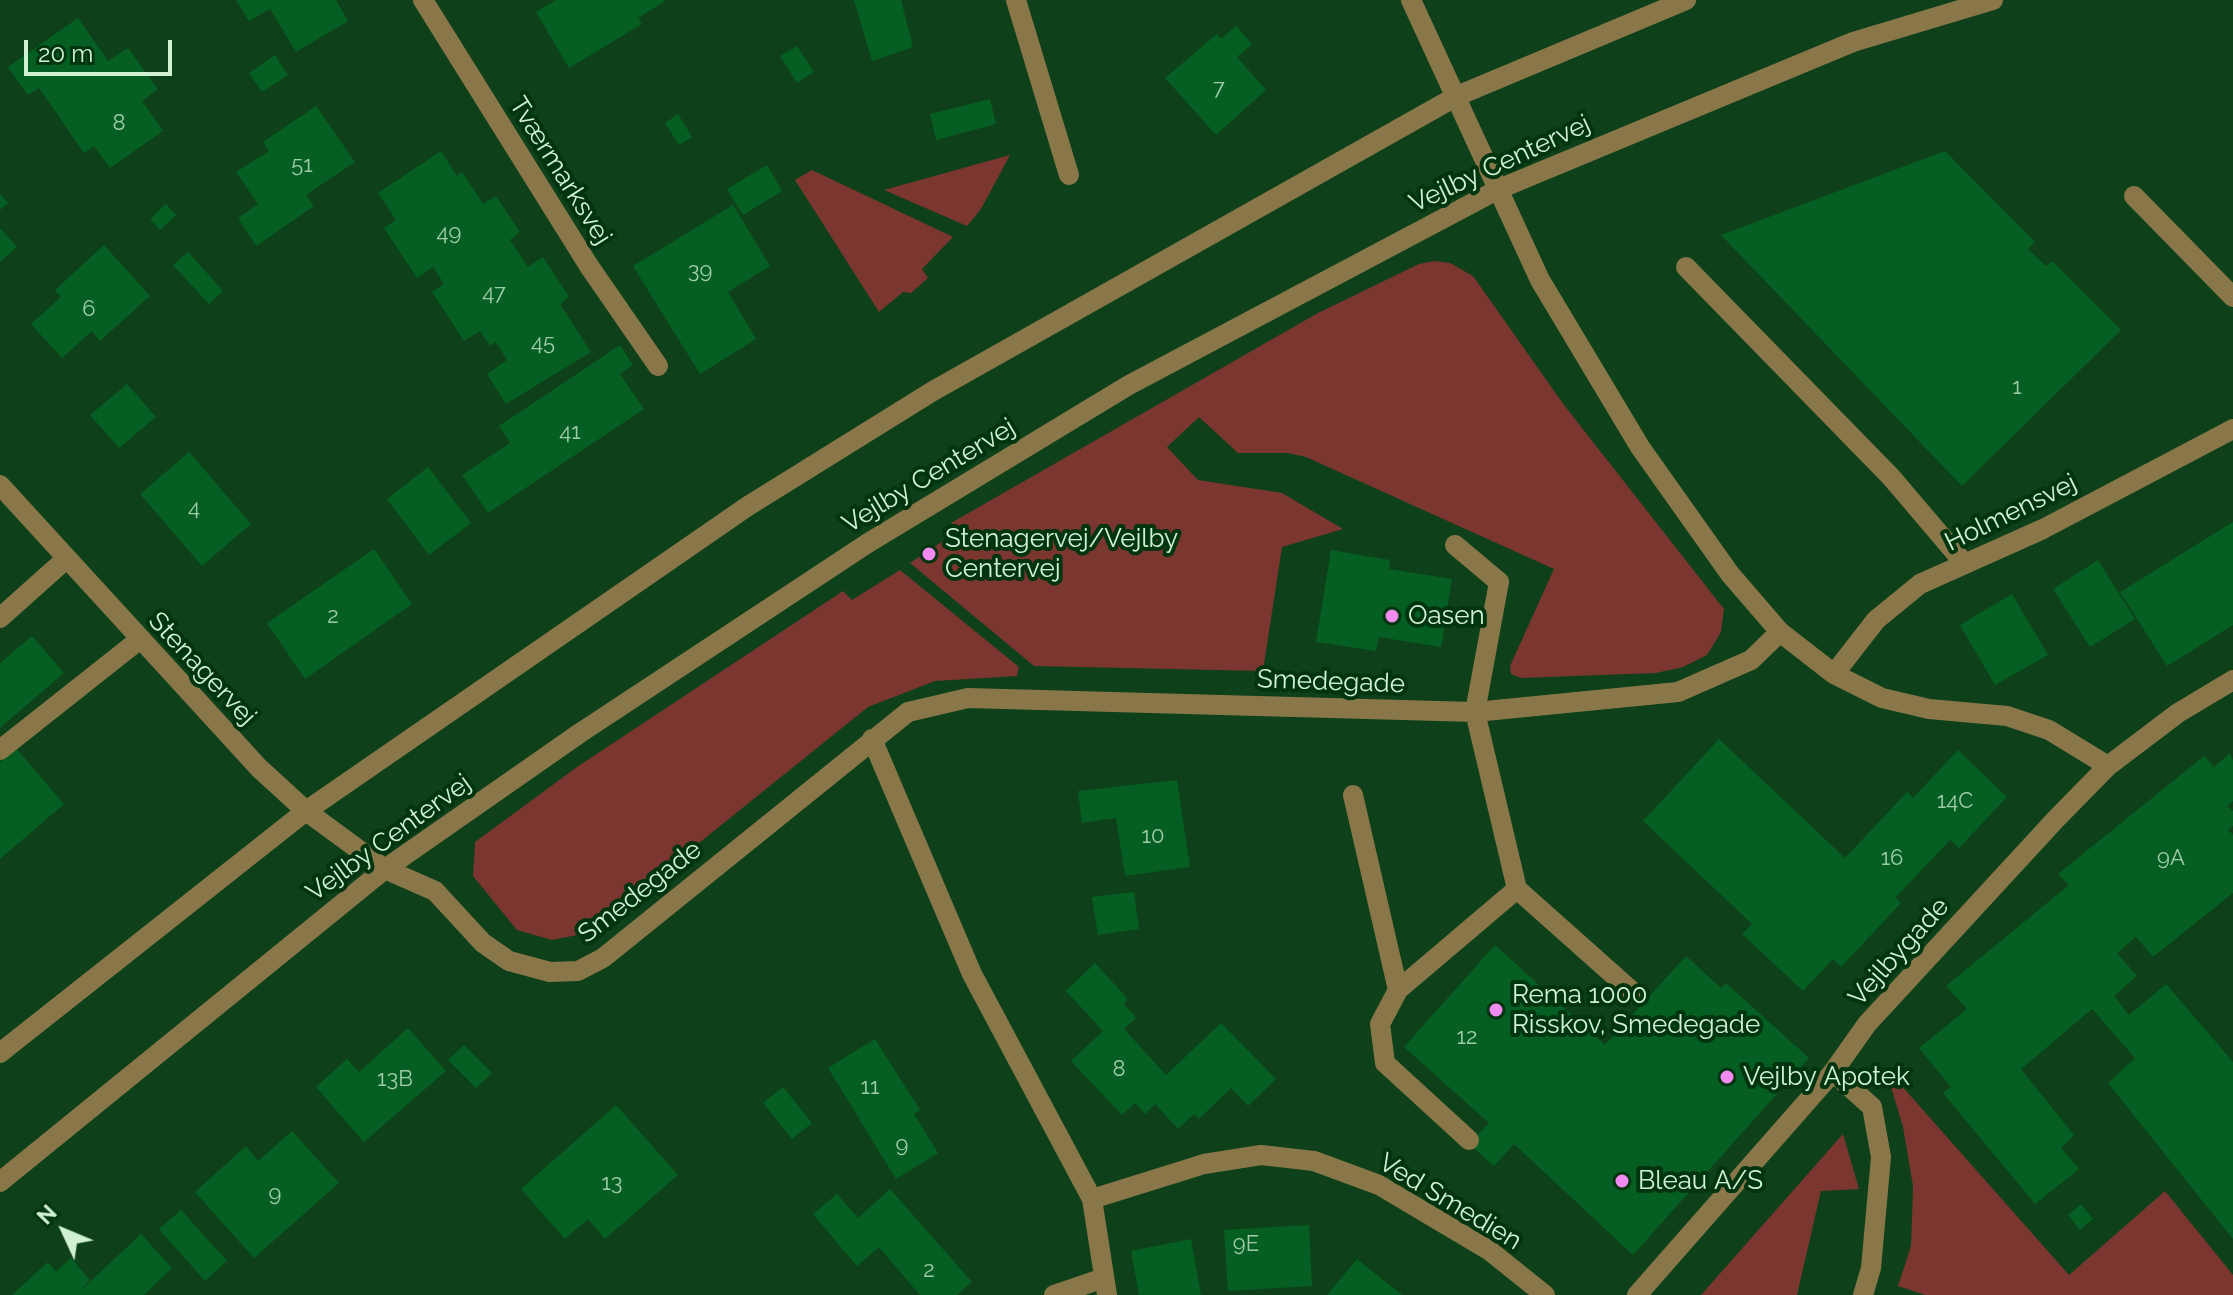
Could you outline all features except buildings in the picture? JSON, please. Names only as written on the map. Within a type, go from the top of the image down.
[{"type":"street","name":"Tværmarksvej","points":[[423,0],[589,266],[658,366]]},
{"type":"street","points":[[1016,0],[1069,175]]},
{"type":"street","points":[[1411,0],[1540,280],[1640,447],[1730,574],[1780,632],[1834,674],[1882,698],[1929,709],[2007,716],[2049,730],[2108,766]]},
{"type":"street","points":[[0,1053],[306,811],[774,489],[933,391],[1457,96],[1686,0]]},
{"type":"street","name":"Vejlby Centervej","points":[[0,1182],[385,869],[580,733],[881,535],[1129,385],[1499,189],[1853,42],[1993,0]]},
{"type":"street","points":[[2134,196],[2233,297]]},
{"type":"street","points":[[1686,267],[1891,477],[1965,564]]},
{"type":"street","name":"Holmensvej","points":[[1834,674],[1876,620],[1920,584],[2043,529],[2233,429]]},
{"type":"street","name":"Stenagervej","points":[[0,485],[259,768],[306,811],[385,869]]},
{"type":"street","points":[[1455,545],[1499,582],[1475,712],[1517,889],[1635,994]]},
{"type":"street","points":[[0,618],[66,559]]},
{"type":"street","name":"Smedegade","points":[[385,869],[435,891],[483,943],[509,961],[550,972],[578,971],[603,958],[908,712],[968,698],[1475,712],[1678,692],[1751,660],[1780,632]]},
{"type":"street","points":[[0,750],[139,640]]},
{"type":"street","name":"Vejlbygade","points":[[1637,1295],[1833,1072],[1867,1024],[2108,766],[2178,713],[2233,680]]},
{"type":"street","points":[[872,739],[972,974],[1092,1199],[1105,1287],[1054,1295]]},
{"type":"street","points":[[1353,795],[1398,990]]},
{"type":"street","points":[[1469,1140],[1385,1063],[1380,1024],[1398,990],[1517,889]]},
{"type":"street","points":[[1833,1072],[1872,1107],[1881,1157],[1871,1268],[1863,1295]]},
{"type":"street","name":"Ved Smedien","points":[[1092,1199],[1204,1164],[1261,1155],[1314,1161],[1392,1193],[1490,1251],[1545,1295]]},
{"type":"shaded area","points":[[1010,155],[981,209],[967,226],[884,190]]},
{"type":"shaded area","points":[[812,170],[953,237],[922,269],[928,278],[911,293],[903,292],[879,312],[795,180]]},
{"type":"shaded area","points":[[1434,261],[1450,263],[1473,276],[1564,405],[1724,609],[1721,632],[1707,655],[1683,667],[1656,673],[1521,678],[1511,674],[1510,666],[1554,569],[1306,457],[1288,453],[1238,453],[1199,417],[1167,447],[1198,480],[1282,493],[1343,529],[1282,547],[1263,671],[1034,666],[910,563],[958,531],[951,523],[1318,313],[1419,264]]},
{"type":"shaded area","points":[[900,570],[1019,667],[1017,676],[935,681],[868,707],[587,933],[552,940],[517,930],[473,876],[475,842],[577,767],[843,591],[852,600]]},
{"type":"shaded area","points":[[1885,1067],[2069,1275],[2165,1191],[2233,1275],[2233,1295],[1925,1295],[1898,1286],[1911,1246],[1913,1186],[1903,1127]]},
{"type":"shaded area","points":[[1843,1134],[1859,1189],[1821,1191],[1797,1295],[1701,1295]]},
{"type":"place","name":"Stenagervej/Vejlby Centervej","points":[[929,554]]},
{"type":"place","name":"Oasen","points":[[1392,616]]},
{"type":"place","name":"Rema 1000 Risskov, Smedegade","points":[[1496,1010]]},
{"type":"place","name":"Vejlby Apotek","points":[[1727,1077]]},
{"type":"place","name":"Bleau A/S","points":[[1622,1181]]}]
